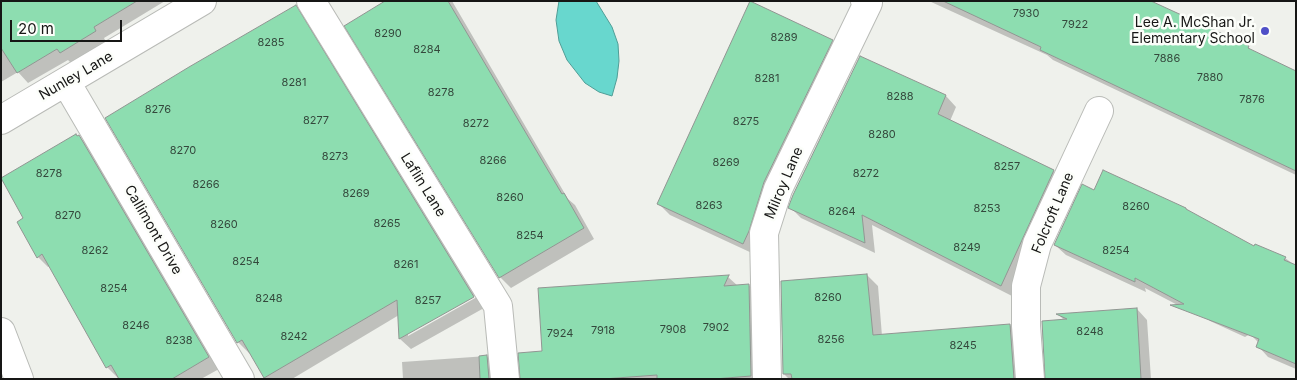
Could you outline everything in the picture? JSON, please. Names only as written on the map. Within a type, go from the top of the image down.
[{"type":"street","name":"Nunley Lane","points":[[1,120],[202,1]]},
{"type":"street","name":"Laflin Lane","points":[[311,1],[498,306],[505,379]]},
{"type":"street","name":"Milroy Lane","points":[[766,379],[764,233],[778,189],[866,2]]},
{"type":"street","name":"Callimont Drive","points":[[66,82],[240,379]]},
{"type":"street","name":"Folcroft Lane","points":[[1030,379],[1026,326],[1026,286],[1037,244],[1098,111]]},
{"type":"street","points":[[1,332],[19,379]]},
{"type":"water","points":[[559,1],[596,1],[612,27],[618,44],[619,61],[612,96],[599,92],[585,83],[567,60],[559,41],[556,20]]},
{"type":"building","points":[[1,1],[137,1],[94,27],[96,31],[60,53],[57,49],[17,73],[1,48]]},
{"type":"building","points":[[385,1],[448,1],[584,228],[499,278],[344,26]]},
{"type":"building","points":[[750,1],[833,40],[764,182],[749,231],[743,244],[657,204]]},
{"type":"building","points":[[943,1],[1151,1],[1249,46],[1248,48],[1296,71],[1296,171],[1040,50],[1041,47]]},
{"type":"building","points":[[296,5],[474,297],[399,339],[397,300],[264,378],[242,340],[237,343],[105,118]]},
{"type":"building","points":[[860,56],[946,95],[938,114],[1054,170],[1001,286],[862,215],[865,243],[788,208]]},
{"type":"building","points":[[76,134],[77,136],[79,135],[209,357],[172,379],[119,379],[111,365],[106,368],[42,254],[37,258],[17,222],[23,218],[1,178]]},
{"type":"building","points":[[1103,170],[1186,208],[1254,246],[1255,244],[1286,257],[1284,260],[1296,265],[1296,364],[1256,347],[1259,339],[1170,305],[1184,304],[1135,278],[1135,282],[1054,245],[1082,184],[1094,190]]},
{"type":"building","points":[[867,274],[873,335],[1010,324],[1014,379],[792,379],[791,374],[783,374],[781,281]]},
{"type":"building","points":[[729,275],[724,286],[749,284],[751,376],[714,379],[657,379],[657,375],[603,379],[520,379],[518,353],[542,351],[538,288]]},
{"type":"building","points":[[1137,308],[1141,379],[1045,379],[1042,321],[1067,319],[1056,314]]},
{"type":"building","points":[[487,355],[489,379],[480,379],[479,356]]},
{"type":"place","name":"Lee A. McShan Jr. Elementary School","points":[[1265,31]]}]
